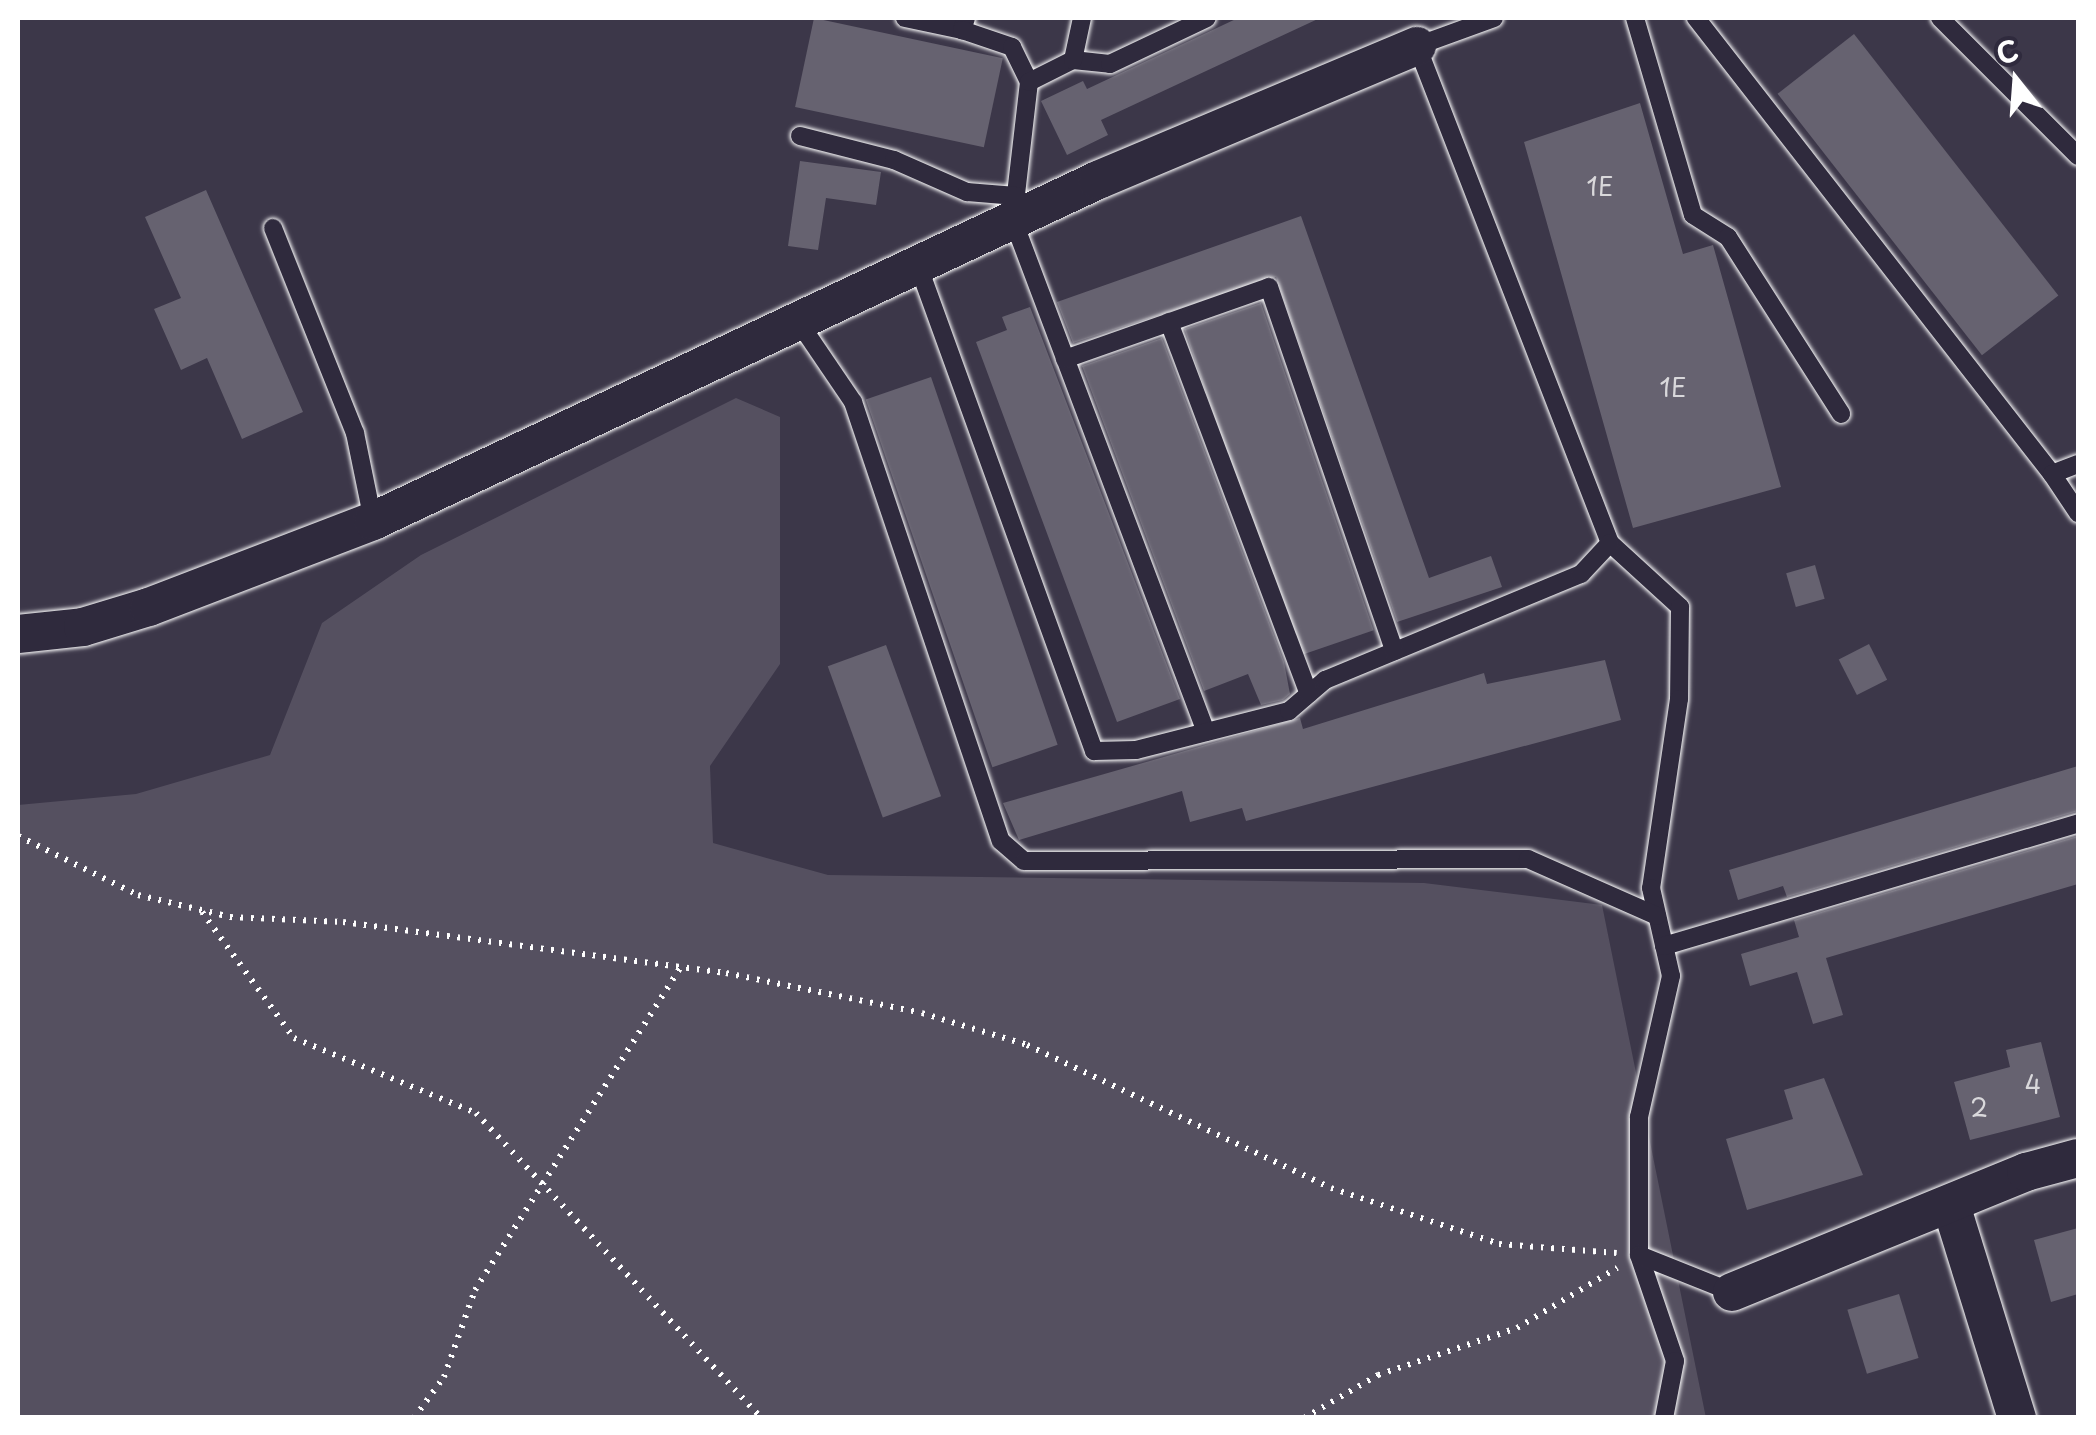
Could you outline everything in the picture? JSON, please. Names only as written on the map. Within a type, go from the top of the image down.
[{"type":"street","points":[[18,634],[83,627],[149,607],[373,521],[918,265],[1014,208],[1416,46]]},
{"type":"street","points":[[1732,1292],[2078,1158]]},
{"type":"street","points":[[1951,1205],[2017,1418]]},
{"type":"lane","points":[[906,18],[964,24],[1012,47],[1029,82],[1014,208],[1065,359],[1206,732]]},
{"type":"lane","points":[[1073,60],[1082,18]]},
{"type":"lane","points":[[1029,82],[1073,60],[1110,64],[1208,18]]},
{"type":"lane","points":[[1634,18],[1694,215],[1728,237],[1841,414]]},
{"type":"lane","points":[[1696,18],[2078,512]]},
{"type":"lane","points":[[1940,18],[2078,156]]},
{"type":"lane","points":[[1482,20],[1416,46],[1610,544],[1680,607],[1679,699],[1651,888],[1671,976],[1639,1116],[1639,1255],[1675,1361],[1664,1418]]},
{"type":"lane","points":[[800,136],[894,160],[1014,208]]},
{"type":"lane","points":[[273,228],[355,433],[373,521]]},
{"type":"lane","points":[[918,265],[1094,752],[1206,732],[1289,710],[1309,694],[1394,651],[1580,574],[1610,544]]},
{"type":"lane","points":[[1065,359],[1269,287],[1394,651]]},
{"type":"lane","points":[[798,321],[853,402],[1001,841],[1024,862],[1528,859],[1658,916]]},
{"type":"lane","points":[[1169,322],[1309,694]]},
{"type":"lane","points":[[2052,474],[2078,464]]},
{"type":"lane","points":[[1664,946],[2078,823]]},
{"type":"lane","points":[[1639,1255],[1732,1292]]},
{"type":"path","points":[[18,836],[138,895],[201,910],[681,967],[922,1013],[1027,1046],[1331,1188],[1499,1244],[1639,1255]]},
{"type":"path","points":[[201,910],[294,1038],[476,1112],[546,1179],[761,1418]]},
{"type":"path","points":[[414,1418],[444,1377],[475,1290],[681,967]]},
{"type":"path","points":[[1304,1418],[1378,1375],[1517,1328],[1639,1255]]},
{"type":"shaded area","points":[[736,398],[780,417],[780,664],[710,766],[713,843],[828,875],[1424,883],[1602,905],[1706,1418],[18,1418],[18,805],[136,794],[270,755],[322,623],[421,555]]},
{"type":"building","points":[[814,18],[1003,58],[984,147],[795,107]]},
{"type":"building","points":[[1238,18],[1320,18],[1101,120],[1108,135],[1067,155],[1041,101],[1083,81],[1087,89]]},
{"type":"building","points":[[1854,34],[2058,296],[1982,355],[1778,94]]},
{"type":"building","points":[[1640,103],[1683,254],[1713,245],[1781,487],[1633,528],[1524,142]]},
{"type":"building","points":[[800,161],[881,172],[876,205],[826,198],[818,250],[788,246]]},
{"type":"building","points":[[206,190],[303,412],[242,439],[207,358],[181,370],[154,309],[181,298],[145,217]]},
{"type":"building","points":[[1301,216],[1429,578],[1491,556],[1502,587],[1397,622],[1276,277],[1073,343],[1057,302]]},
{"type":"building","points":[[1261,303],[1374,630],[1297,657],[1184,329]]},
{"type":"building","points":[[1030,307],[1180,699],[1117,722],[976,342],[1007,330],[1002,317]]},
{"type":"building","points":[[1162,338],[1284,662],[1290,694],[1283,700],[1261,705],[1248,674],[1204,691],[1082,366]]},
{"type":"building","points":[[931,377],[1058,745],[992,767],[866,399]]},
{"type":"building","points":[[1815,565],[1825,599],[1796,607],[1786,573]]},
{"type":"building","points":[[1869,644],[1887,680],[1857,695],[1839,659]]},
{"type":"building","points":[[886,645],[941,796],[883,817],[828,666]]},
{"type":"building","points":[[1605,660],[1621,720],[1246,821],[1242,808],[1190,822],[1182,791],[1019,840],[1003,803],[1300,718],[1303,729],[1484,673],[1487,684]]},
{"type":"building","points":[[2078,766],[2078,811],[1787,897],[1783,886],[1738,900],[1729,870]]},
{"type":"building","points":[[2078,836],[2078,884],[1826,958],[1843,1015],[1813,1024],[1797,972],[1750,986],[1741,954],[1799,937],[1794,920]]},
{"type":"building","points":[[2041,1042],[2060,1117],[1970,1140],[1954,1082],[2010,1067],[2006,1050]]},
{"type":"building","points":[[1824,1078],[1863,1175],[1747,1210],[1726,1139],[1793,1119],[1784,1090]]},
{"type":"building","points":[[2078,1228],[2078,1294],[2051,1302],[2034,1240]]},
{"type":"building","points":[[1899,1294],[1919,1358],[1867,1374],[1847,1310]]}]
